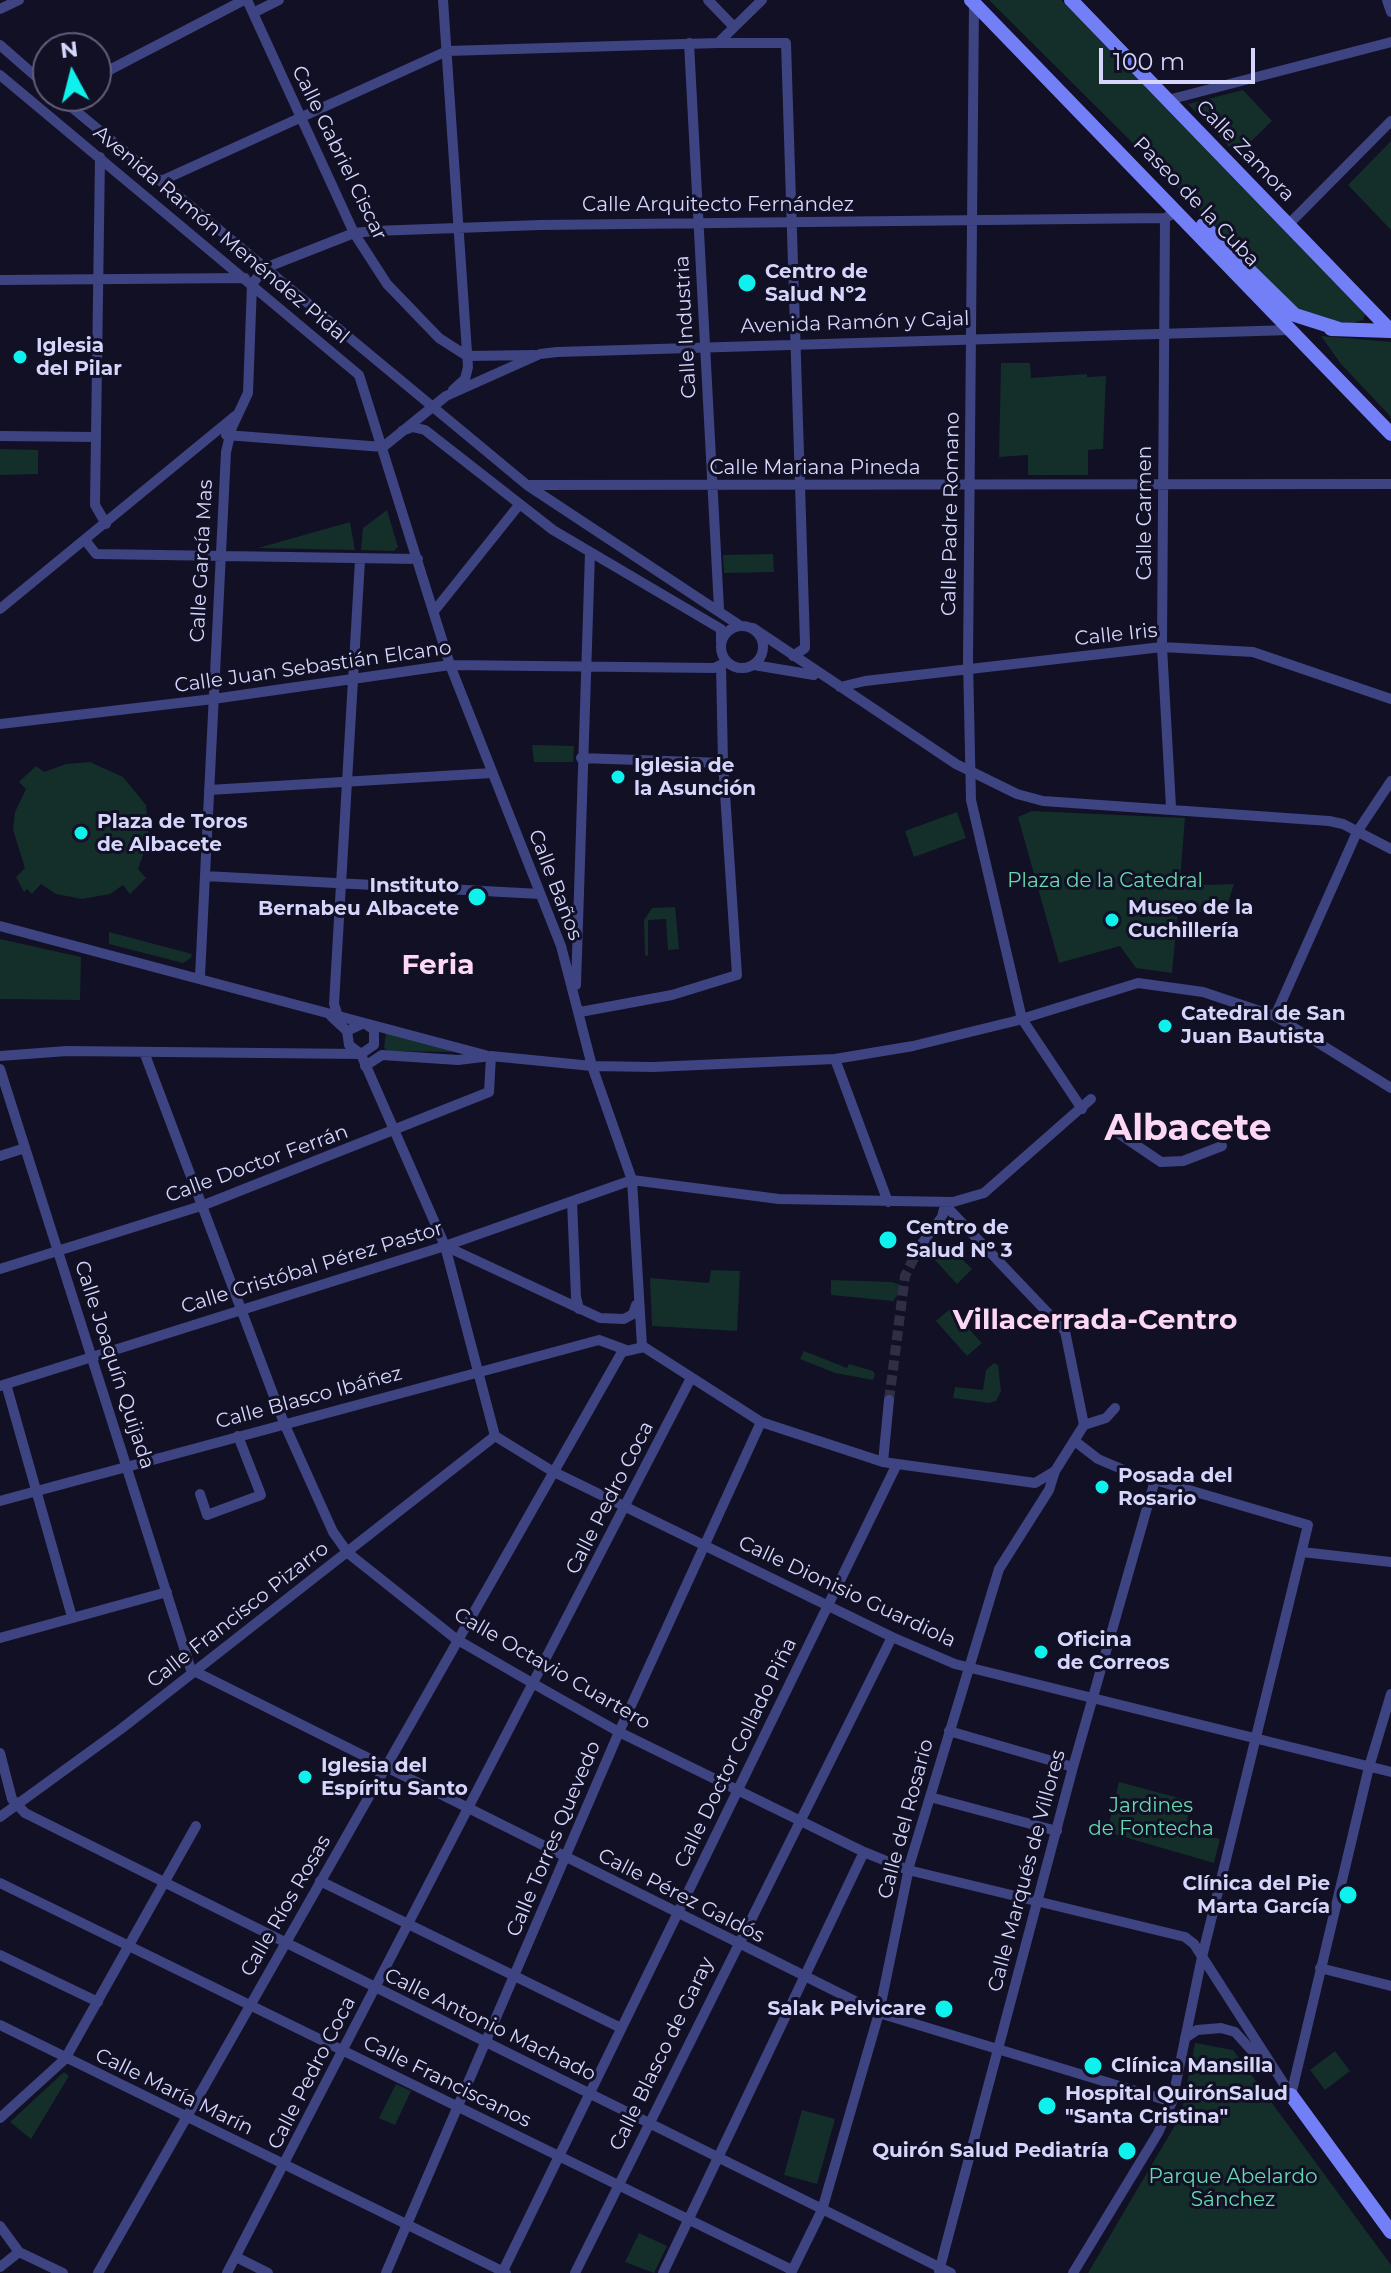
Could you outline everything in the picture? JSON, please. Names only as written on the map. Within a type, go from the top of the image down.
[{"type":"main road","name":"Calle Zamora","points":[[1071,0],[1391,331]]},
{"type":"main road","name":"Paseo de la Cuba","points":[[972,2],[1171,215],[1291,330],[1391,434]]},
{"type":"main road","points":[[1171,215],[1196,218],[1295,315],[1339,329]]},
{"type":"main road","points":[[1291,330],[1391,331]]},
{"type":"main road","points":[[1291,2095],[1391,2232]]},
{"type":"street","points":[[0,9],[19,0]]},
{"type":"street","points":[[112,69],[246,0]]},
{"type":"street","name":"Calle Gabriel Ciscar","points":[[246,0],[354,233],[387,284],[415,316],[439,338],[467,356]]},
{"type":"street","points":[[253,13],[279,0]]},
{"type":"street","points":[[443,0],[467,356],[465,379],[446,396],[448,418]]},
{"type":"street","points":[[708,0],[734,27]]},
{"type":"street","points":[[718,43],[762,0]]},
{"type":"street","points":[[1387,0],[1391,12]]},
{"type":"street","name":"Calle Padre Romano","points":[[972,2],[974,220],[968,670],[971,800],[1026,1024],[1082,1109]]},
{"type":"street","points":[[1168,100],[1391,42]]},
{"type":"street","name":"Calle Industria","points":[[689,43],[719,609]]},
{"type":"street","points":[[161,181],[447,51],[786,43],[805,648],[793,656]]},
{"type":"street","points":[[0,45],[32,73]]},
{"type":"street","name":"Avenida Ramón Menéndez Pidal","points":[[1,79],[250,280],[353,368],[362,381],[383,447]]},
{"type":"street","name":"Avenida Ramón Menéndez Pidal","points":[[78,112],[527,485],[739,625]]},
{"type":"street","points":[[1288,225],[1391,121]]},
{"type":"street","points":[[100,157],[95,505],[106,524]]},
{"type":"street","name":"Calle Arquitecto Fernández","points":[[265,268],[354,233],[460,228],[1171,215]]},
{"type":"street","name":"Calle Carmen","points":[[1171,215],[1164,331],[1162,647],[1171,807]]},
{"type":"street","name":"Avenida Ramón Menéndez Pidal","points":[[250,280],[265,268]]},
{"type":"street","points":[[0,280],[250,280]]},
{"type":"street","name":"Calle García Mas","points":[[200,976],[220,557],[229,435],[242,407],[250,374],[250,280]]},
{"type":"street","name":"Avenida Ramón y Cajal","points":[[383,447],[431,405],[446,396],[540,354],[797,342],[1291,330]]},
{"type":"street","points":[[467,356],[540,354]]},
{"type":"street","points":[[362,381],[379,421],[390,429],[407,425]]},
{"type":"street","points":[[0,609],[205,442],[242,407]]},
{"type":"street","points":[[398,433],[412,427],[425,430],[519,505],[590,553],[721,629],[724,664],[723,763],[737,975],[672,995],[580,1012]]},
{"type":"street","points":[[205,442],[229,435],[248,435],[383,447]]},
{"type":"street","points":[[0,436],[96,437]]},
{"type":"street","name":"Calle Baños","points":[[383,447],[450,665],[576,995],[592,1066],[632,1180],[637,1304],[642,1346]]},
{"type":"street","name":"Calle Mariana Pineda","points":[[527,485],[1391,484]]},
{"type":"street","points":[[435,610],[519,505]]},
{"type":"street","points":[[85,540],[96,554],[418,559]]},
{"type":"street","points":[[576,995],[581,758],[590,553]]},
{"type":"street","points":[[338,1016],[334,1004],[360,560]]},
{"type":"street","points":[[721,642],[727,631],[739,625],[753,628],[969,772],[1017,794],[1043,801],[1171,807],[1329,821],[1391,849]]},
{"type":"street","points":[[753,628],[763,643],[760,657],[754,665]]},
{"type":"street","name":"Calle Iris","points":[[837,686],[1162,647],[1253,652],[1391,699]]},
{"type":"street","points":[[724,664],[739,668],[754,665],[805,671],[837,686]]},
{"type":"street","name":"Calle Juan Sebastián Elcano","points":[[0,724],[213,699],[450,665],[584,667],[724,664]]},
{"type":"street","points":[[581,758],[723,763]]},
{"type":"street","points":[[209,790],[492,773]]},
{"type":"street","points":[[1275,1016],[1357,832],[1389,786]]},
{"type":"street","points":[[205,876],[540,894]]},
{"type":"street","points":[[0,926],[200,976],[491,1056],[592,1066],[697,1067],[835,1059],[1026,1024],[1122,986],[1169,985],[1220,992],[1275,1016],[1391,1088]]},
{"type":"street","points":[[326,1013],[347,1031],[349,1045],[361,1054],[445,1246],[495,1436]]},
{"type":"street","points":[[347,1031],[364,1023]]},
{"type":"street","points":[[0,1056],[67,1051],[361,1054],[370,1050],[376,1039],[374,1030],[364,1023]]},
{"type":"street","name":"Calle Octavio Cuartero","points":[[144,1052],[284,1423],[333,1532],[348,1553],[456,1639],[619,1732],[864,1852],[908,1870],[1173,1932],[1194,1944],[1202,1957]]},
{"type":"street","points":[[365,1066],[379,1055],[458,1060],[491,1056]]},
{"type":"street","name":"Calle Doctor Ferrán","points":[[0,1269],[204,1205],[489,1092],[491,1056]]},
{"type":"street","points":[[835,1059],[888,1202]]},
{"type":"street","name":"Calle Joaquín Quijada","points":[[0,1069],[193,1672]]},
{"type":"street","points":[[632,1180],[739,1196],[945,1205],[984,1193],[1091,1099]]},
{"type":"street","points":[[1124,1126],[1118,1133],[1161,1162],[1183,1161],[1222,1146]]},
{"type":"street","points":[[0,1156],[25,1148]]},
{"type":"street","name":"Calle Cristóbal Pérez Pastor","points":[[3,1385],[445,1246],[632,1180]]},
{"type":"street","points":[[572,1201],[579,1309]]},
{"type":"street","points":[[920,1246],[942,1217],[945,1205]]},
{"type":"street","points":[[945,1205],[1065,1331],[1084,1425],[1106,1418],[1115,1408]]},
{"type":"street","points":[[445,1246],[600,1318],[624,1319],[633,1314],[637,1304]]},
{"type":"street","name":"Calle Blasco Ibáñez","points":[[0,1501],[599,1340],[626,1350]]},
{"type":"street","points":[[626,1350],[642,1346],[761,1422],[883,1462],[1035,1483],[1055,1471]]},
{"type":"street","name":"Calle Ríos Rosas","points":[[98,2273],[552,1471],[618,1356],[626,1350]]},
{"type":"street","name":"Calle Pedro Coca","points":[[227,2273],[691,1378]]},
{"type":"street","points":[[3,1385],[72,1617]]},
{"type":"street","points":[[883,1462],[889,1400]]},
{"type":"street","name":"Calle Torres Quevedo","points":[[386,2273],[619,1732],[761,1422]]},
{"type":"street","name":"Calle del Rosario","points":[[791,2272],[822,2210],[879,2013],[908,1870],[999,1569],[1049,1490],[1055,1471],[1084,1425]]},
{"type":"street","points":[[200,1494],[207,1515],[261,1495],[238,1436]]},
{"type":"street","name":"Calle Dionisio Guardiola","points":[[495,1436],[552,1471],[892,1637],[967,1668],[1391,1772]]},
{"type":"street","name":"Calle Francisco Pizarro","points":[[0,1817],[348,1553],[495,1436]]},
{"type":"street","points":[[1073,2273],[1158,2133],[1172,2102],[1202,1957],[1308,1525],[1155,1480],[1098,1459],[1076,1442]]},
{"type":"street","name":"Calle Doctor Collado Piña","points":[[504,2272],[897,1464]]},
{"type":"street","name":"Calle Marqués de Villores","points":[[939,2270],[1073,1767],[1155,1480]]},
{"type":"street","points":[[1302,1552],[1391,1562]]},
{"type":"street","points":[[0,1638],[167,1592]]},
{"type":"street","name":"Calle Blasco de Garay","points":[[575,2273],[892,1637]]},
{"type":"street","name":"Calle Pérez Galdós","points":[[193,1672],[879,2013],[1172,2102]]},
{"type":"street","points":[[1291,2095],[1369,1767],[1391,1694]]},
{"type":"street","points":[[949,1731],[1073,1767]]},
{"type":"street","points":[[0,1753],[15,1806]]},
{"type":"street","points":[[930,1797],[1057,1831]]},
{"type":"street","name":"Calle Antonio Machado","points":[[15,1806],[486,2045],[939,2270],[951,2273]]},
{"type":"street","points":[[0,2118],[65,2059],[196,1826]]},
{"type":"street","points":[[663,2273],[864,1852]]},
{"type":"street","points":[[320,1881],[621,2028]]},
{"type":"street","name":"Calle Franciscanos","points":[[0,1883],[791,2272]]},
{"type":"street","points":[[0,1955],[98,2002]]},
{"type":"street","points":[[1202,1957],[1291,2095]]},
{"type":"street","points":[[1320,1968],[1391,1986]]},
{"type":"street","name":"Calle María Marín","points":[[0,2025],[504,2272]]},
{"type":"street","points":[[1185,2038],[1212,2026],[1235,2032],[1291,2095]]},
{"type":"street","points":[[0,2226],[19,2252],[63,2273]]},
{"type":"street","points":[[0,2267],[19,2252]]},
{"type":"street","points":[[236,2257],[268,2273]]},
{"type":"green space","points":[[989,0],[1061,0],[1365,314],[1363,320],[1352,323],[1315,319],[1293,309],[1184,194]]},
{"type":"green space","points":[[1243,90],[1272,121],[1237,155],[1188,104]]},
{"type":"green space","points":[[1391,141],[1391,230],[1348,185]]},
{"type":"green space","points":[[1321,336],[1391,342],[1391,417],[1341,364]]},
{"type":"green space","points":[[1001,363],[1030,363],[1031,378],[1087,374],[1087,377],[1106,376],[1103,449],[1088,450],[1088,475],[1028,475],[1028,455],[999,457]]},
{"type":"green space","points":[[0,449],[38,450],[38,474],[0,475]]},
{"type":"green space","points":[[387,510],[398,547],[394,551],[361,550],[363,528]]},
{"type":"green space","points":[[350,522],[355,550],[258,548]]},
{"type":"green space","points":[[773,554],[774,572],[724,573],[723,555]]},
{"type":"green space","points":[[532,745],[574,746],[573,762],[534,762]]},
{"type":"green space","name":"Plaza de Toros de Albacete","points":[[90,762],[123,777],[146,805],[149,838],[138,869],[146,878],[130,894],[123,885],[110,894],[82,899],[56,894],[41,884],[32,894],[27,889],[24,892],[16,877],[25,868],[13,830],[15,812],[26,789],[19,782],[36,766],[44,772],[66,764]]},
{"type":"green space","name":"Plaza de la Catedral","points":[[1032,811],[1185,818],[1180,880],[1207,885],[1234,884],[1224,915],[1178,909],[1172,973],[1136,968],[1120,946],[1059,963],[1018,817]]},
{"type":"green space","points":[[957,812],[966,838],[914,857],[905,831]]},
{"type":"green space","points":[[675,907],[679,949],[668,950],[666,919],[648,920],[648,956],[645,955],[644,920],[652,908]]},
{"type":"green space","points":[[109,932],[192,954],[191,958],[183,963],[109,944]]},
{"type":"green space","points":[[0,939],[81,957],[80,1000],[0,999]]},
{"type":"green space","points":[[386,1033],[456,1052],[388,1051],[384,1048]]},
{"type":"green space","points":[[947,1244],[972,1269],[957,1284],[933,1258]]},
{"type":"green space","points":[[711,1270],[740,1271],[737,1331],[652,1326],[650,1278],[709,1283]]},
{"type":"green space","points":[[831,1280],[892,1282],[901,1285],[901,1291],[893,1301],[831,1295]]},
{"type":"green space","points":[[950,1309],[982,1343],[967,1356],[936,1321]]},
{"type":"green space","points":[[804,1351],[847,1368],[849,1364],[873,1371],[873,1380],[835,1373],[800,1359]]},
{"type":"green space","points":[[994,1363],[998,1365],[1001,1391],[996,1401],[989,1403],[953,1398],[955,1387],[983,1390],[986,1370]]},
{"type":"green space","name":"Jardines de Fontecha","points":[[1119,1782],[1190,1801],[1186,1830],[1220,1839],[1214,1863],[1107,1832]]},
{"type":"green space","name":"Parque Abelardo Sánchez","points":[[1195,2043],[1233,2050],[1391,2265],[1391,2273],[1088,2273],[1174,2127],[1183,2105]]},
{"type":"green space","points":[[1335,2051],[1350,2071],[1325,2090],[1310,2070]]},
{"type":"green space","points":[[64,2072],[69,2076],[31,2139],[10,2122]]},
{"type":"green space","points":[[396,2084],[411,2091],[395,2125],[379,2118]]},
{"type":"green space","points":[[802,2110],[835,2119],[817,2184],[784,2175]]},
{"type":"green space","points":[[639,2233],[667,2246],[654,2273],[625,2262]]},
{"type":"tunnel","points":[[889,1400],[905,1276],[920,1246]]},
{"type":"place","name":"Centro de Salud Nº2","points":[[747,283]]},
{"type":"place","name":"Iglesia del Pilar","points":[[20,357]]},
{"type":"place","name":"Iglesia de la Asunción","points":[[618,777]]},
{"type":"place","name":"Plaza de Toros de Albacete","points":[[81,833]]},
{"type":"place","name":"Instituto Bernabeu Albacete","points":[[477,897]]},
{"type":"place","name":"Museo de la Cuchillería","points":[[1112,920]]},
{"type":"place","name":"Catedral de San Juan Bautista","points":[[1165,1026]]},
{"type":"place","name":"Centro de Salud Nº 3","points":[[888,1240]]},
{"type":"place","name":"Posada del Rosario","points":[[1102,1487]]},
{"type":"place","name":"Oficina de Correos","points":[[1041,1652]]},
{"type":"place","name":"Iglesia del Espíritu Santo","points":[[305,1777]]},
{"type":"place","name":"Clínica del Pie Marta García","points":[[1348,1895]]},
{"type":"place","name":"Salak Pelvicare","points":[[944,2009]]},
{"type":"place","name":"Clínica Mansilla","points":[[1093,2066]]},
{"type":"place","name":"Hospital QuirónSalud \"Santa Cristina\"","points":[[1047,2106]]},
{"type":"place","name":"Quirón Salud Pediatría","points":[[1127,2151]]},
{"type":"district","name":"Feria","points":[[438,966]]},
{"type":"district","name":"Albacete","points":[[1188,1129]]},
{"type":"district","name":"Villacerrada-Centro","points":[[1095,1321]]}]
